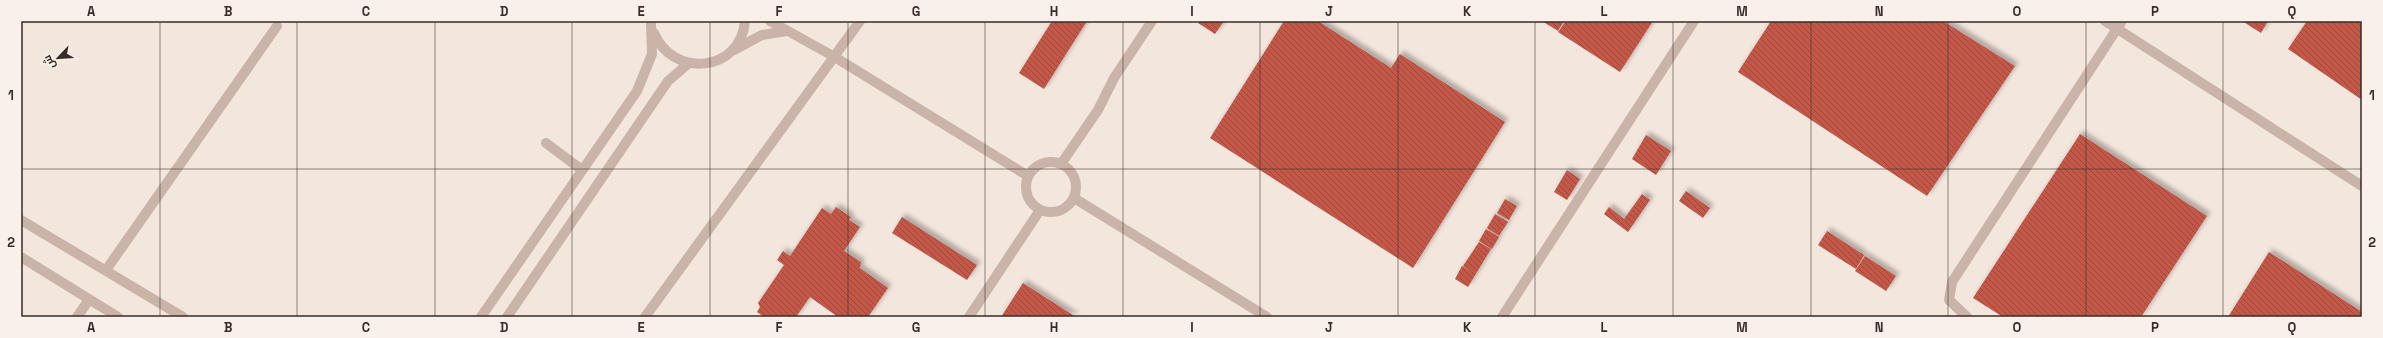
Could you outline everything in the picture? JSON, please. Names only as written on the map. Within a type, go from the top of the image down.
[{"type":"street","points":[[729,53],[740,40],[745,21]]},
{"type":"street","points":[[770,21],[833,56],[1028,176]]},
{"type":"street","points":[[645,317],[833,56],[860,21]]},
{"type":"street","points":[[1061,164],[1098,110],[1114,78],[1152,21]]},
{"type":"street","points":[[1502,317],[1694,21]]},
{"type":"street","points":[[2105,21],[2119,25],[2362,186]]},
{"type":"street","points":[[651,23],[656,39],[666,52],[681,61],[689,63],[706,64],[762,35],[786,31]]},
{"type":"street","points":[[481,317],[636,91],[652,54],[651,23]]},
{"type":"street","points":[[1967,317],[1949,300],[1952,282],[2119,25]]},
{"type":"street","points":[[106,270],[277,26]]},
{"type":"street","points":[[507,317],[668,81],[689,63]]},
{"type":"street","points":[[546,143],[582,170]]},
{"type":"street","points":[[1054,162],[1061,164],[1073,175],[1076,190],[1074,198],[1063,209],[1048,212],[1040,210],[1033,205],[1026,191],[1028,176],[1038,164],[1054,162]]},
{"type":"street","points":[[1074,198],[1267,317]]},
{"type":"street","points":[[969,317],[1040,210]]},
{"type":"street","points":[[21,220],[183,317]]},
{"type":"street","points":[[21,257],[118,317]]},
{"type":"street","points":[[77,317],[89,300]]},
{"type":"building","points":[[1052,21],[1087,21],[1044,89],[1019,73]]},
{"type":"building","points":[[1200,21],[1224,21],[1215,34],[1198,23]]},
{"type":"building","points":[[1284,21],[1318,21],[1391,68],[1400,54],[1505,122],[1413,268],[1210,138]]},
{"type":"building","points":[[1542,21],[1564,21],[1558,31]]},
{"type":"building","points":[[1566,21],[1653,21],[1620,72],[1558,32]]},
{"type":"building","points":[[1771,21],[1943,21],[2015,66],[1927,196],[1738,72]]},
{"type":"building","points":[[2242,21],[2268,21],[2261,33]]},
{"type":"building","points":[[2307,21],[2362,21],[2362,100],[2288,49]]},
{"type":"building","points":[[2080,134],[2207,216],[2141,317],[2003,317],[1973,298]]},
{"type":"building","points":[[1646,135],[1671,151],[1656,175],[1632,159]]},
{"type":"building","points":[[1567,170],[1580,179],[1567,200],[1554,192]]},
{"type":"building","points":[[1686,191],[1710,208],[1703,218],[1679,201]]},
{"type":"building","points":[[1642,194],[1650,200],[1628,232],[1604,214],[1609,207],[1624,219]]},
{"type":"building","points":[[1505,199],[1517,206],[1509,220],[1497,213]]},
{"type":"building","points":[[836,207],[851,217],[849,220],[860,227],[844,251],[861,262],[860,268],[888,288],[868,317],[838,317],[810,297],[796,317],[764,317],[757,312],[760,307],[758,303],[784,265],[777,260],[783,251],[790,256],[822,208],[831,214]]},
{"type":"building","points":[[1495,214],[1508,222],[1499,236],[1487,228]]},
{"type":"building","points":[[902,217],[977,265],[967,280],[892,233]]},
{"type":"building","points":[[1486,229],[1499,237],[1492,249],[1479,241]]},
{"type":"building","points":[[1827,231],[1864,255],[1856,269],[1818,245]]},
{"type":"building","points":[[1479,242],[1491,249],[1468,287],[1455,279],[1462,266],[1474,273],[1463,266]]},
{"type":"building","points":[[2269,252],[2362,312],[2362,317],[2228,317]]},
{"type":"building","points":[[1865,256],[1896,276],[1886,291],[1855,271]]},
{"type":"building","points":[[1023,283],[1076,317],[1001,317]]}]
